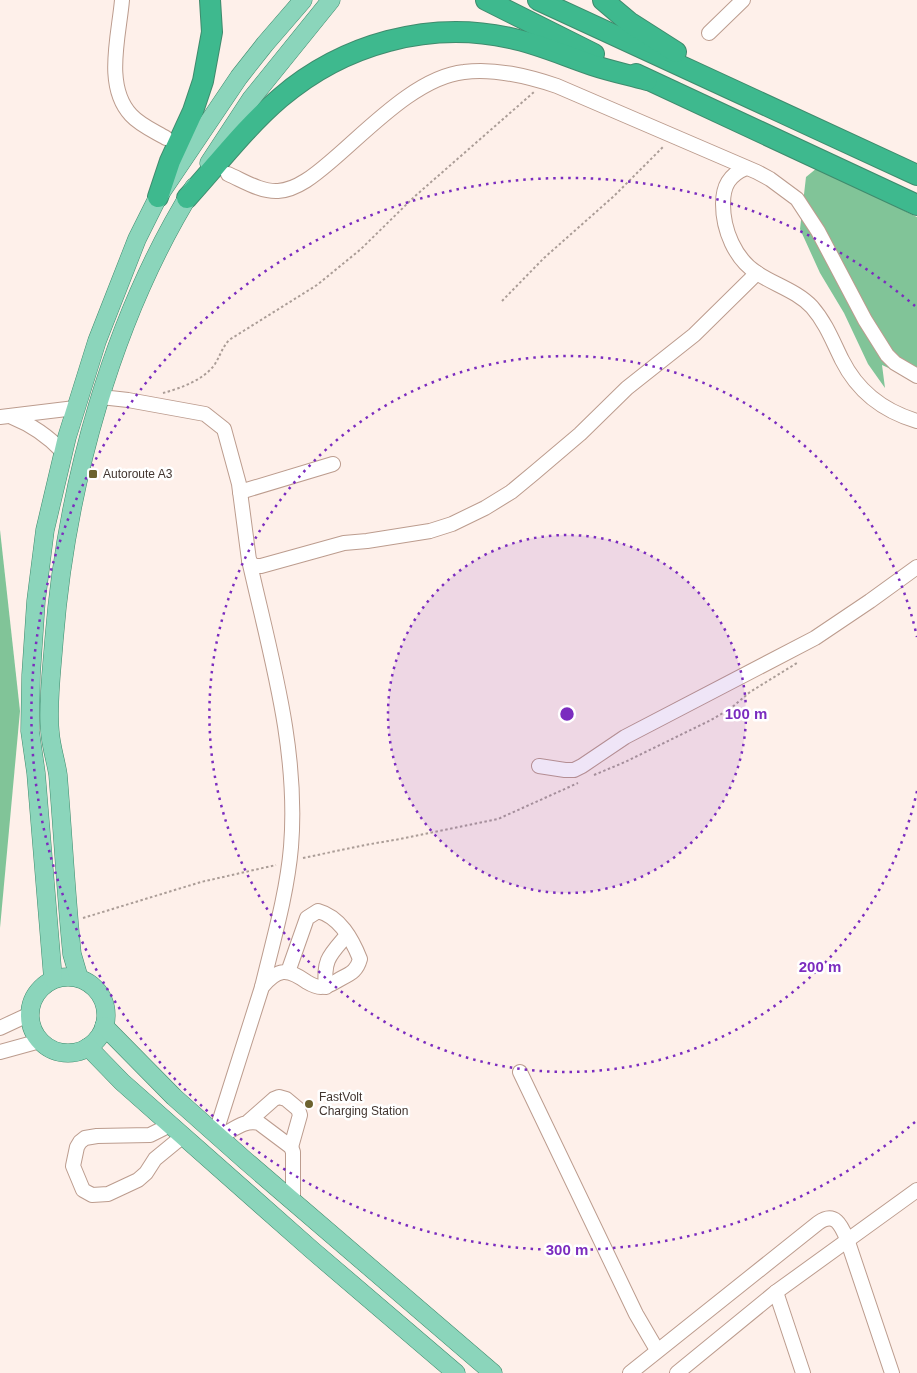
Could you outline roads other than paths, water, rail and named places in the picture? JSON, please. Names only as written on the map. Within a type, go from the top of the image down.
[{"type":"highway","points":[[158,197],[170,161],[193,111],[203,81],[212,32],[210,0]]},
{"type":"highway","points":[[486,0],[647,80],[917,205]]},
{"type":"highway","points":[[538,0],[917,175]]},
{"type":"highway","points":[[603,0],[629,22],[735,90]]},
{"type":"highway","points":[[188,198],[264,113],[282,97],[308,77],[332,63],[392,40],[440,32],[479,32],[536,44],[592,65],[647,80]]},
{"type":"main road","points":[[53,979],[36,773],[30,730],[30,684],[36,601],[44,530],[63,452],[96,341],[137,239],[158,197],[239,78],[303,0]]},
{"type":"main road","points":[[79,978],[72,954],[57,772],[50,732],[51,678],[58,586],[67,531],[85,454],[119,344],[167,234],[251,99],[331,0]]},
{"type":"main road","points":[[66,976],[79,978],[91,984],[100,994],[106,1013],[104,1026],[98,1038],[88,1047],[76,1052],[63,1053],[51,1049],[40,1041],[31,1026],[32,1002],[38,991],[53,979],[66,976]]},
{"type":"main road","points":[[104,1026],[174,1096],[246,1161],[494,1373]]},
{"type":"main road","points":[[88,1047],[122,1082],[176,1130],[456,1373]]},
{"type":"street","points":[[122,0],[115,67],[117,92],[120,100],[132,116],[166,138]]},
{"type":"street","points":[[709,33],[743,0]]},
{"type":"street","points":[[228,174],[259,188],[271,191],[290,188],[321,170],[390,110],[422,87],[451,74],[462,72],[497,72],[533,78],[746,168],[770,179],[797,199],[818,231],[865,320],[887,355],[895,363],[917,376]]},
{"type":"street","points":[[746,168],[731,176],[723,195],[724,219],[734,248],[748,266],[757,273],[798,295],[814,309],[821,318],[860,388],[874,401],[900,416],[917,421]]},
{"type":"street","points":[[249,560],[253,566],[261,566],[344,543],[384,539],[430,531],[452,524],[484,508],[511,492],[580,434],[627,388],[694,335],[757,273]]},
{"type":"street","points":[[101,398],[128,400],[205,414],[224,429],[233,458],[240,492],[249,560],[284,712],[293,805],[290,862],[262,987],[218,1134]]},
{"type":"street","points":[[6,417],[76,408]]},
{"type":"street","points":[[6,417],[34,427],[63,452]]},
{"type":"street","points":[[240,492],[333,464]]},
{"type":"street","points":[[539,766],[574,770],[582,766],[625,737],[815,638],[917,566]]},
{"type":"street","points":[[262,987],[272,976],[280,972],[288,972],[313,985],[326,987],[355,971],[360,959],[338,920],[318,911],[307,918],[288,972]]},
{"type":"street","points":[[326,987],[325,966],[330,955],[347,935]]},
{"type":"street","points":[[0,1028],[30,1014]]},
{"type":"street","points":[[0,1052],[40,1041]]},
{"type":"street","points":[[520,1072],[636,1314],[657,1350]]},
{"type":"street","points":[[218,1134],[249,1121],[274,1099],[279,1097],[286,1099],[298,1109],[300,1115],[292,1147],[294,1152],[292,1200]]},
{"type":"street","points":[[249,1121],[259,1123],[292,1147]]},
{"type":"street","points":[[176,1130],[146,1173],[138,1180],[108,1194],[92,1196],[83,1190],[73,1166],[77,1147],[84,1138],[150,1135],[176,1130]]},
{"type":"street","points":[[677,1373],[776,1292],[917,1190]]},
{"type":"street","points":[[630,1373],[824,1219],[832,1218],[838,1222],[847,1239],[892,1373]]},
{"type":"street","points":[[776,1292],[803,1373]]},
{"type":"place","name":"Autoroute A3","points":[[93,474]]},
{"type":"place","name":"FastVolt Charging Station","points":[[309,1104]]}]
